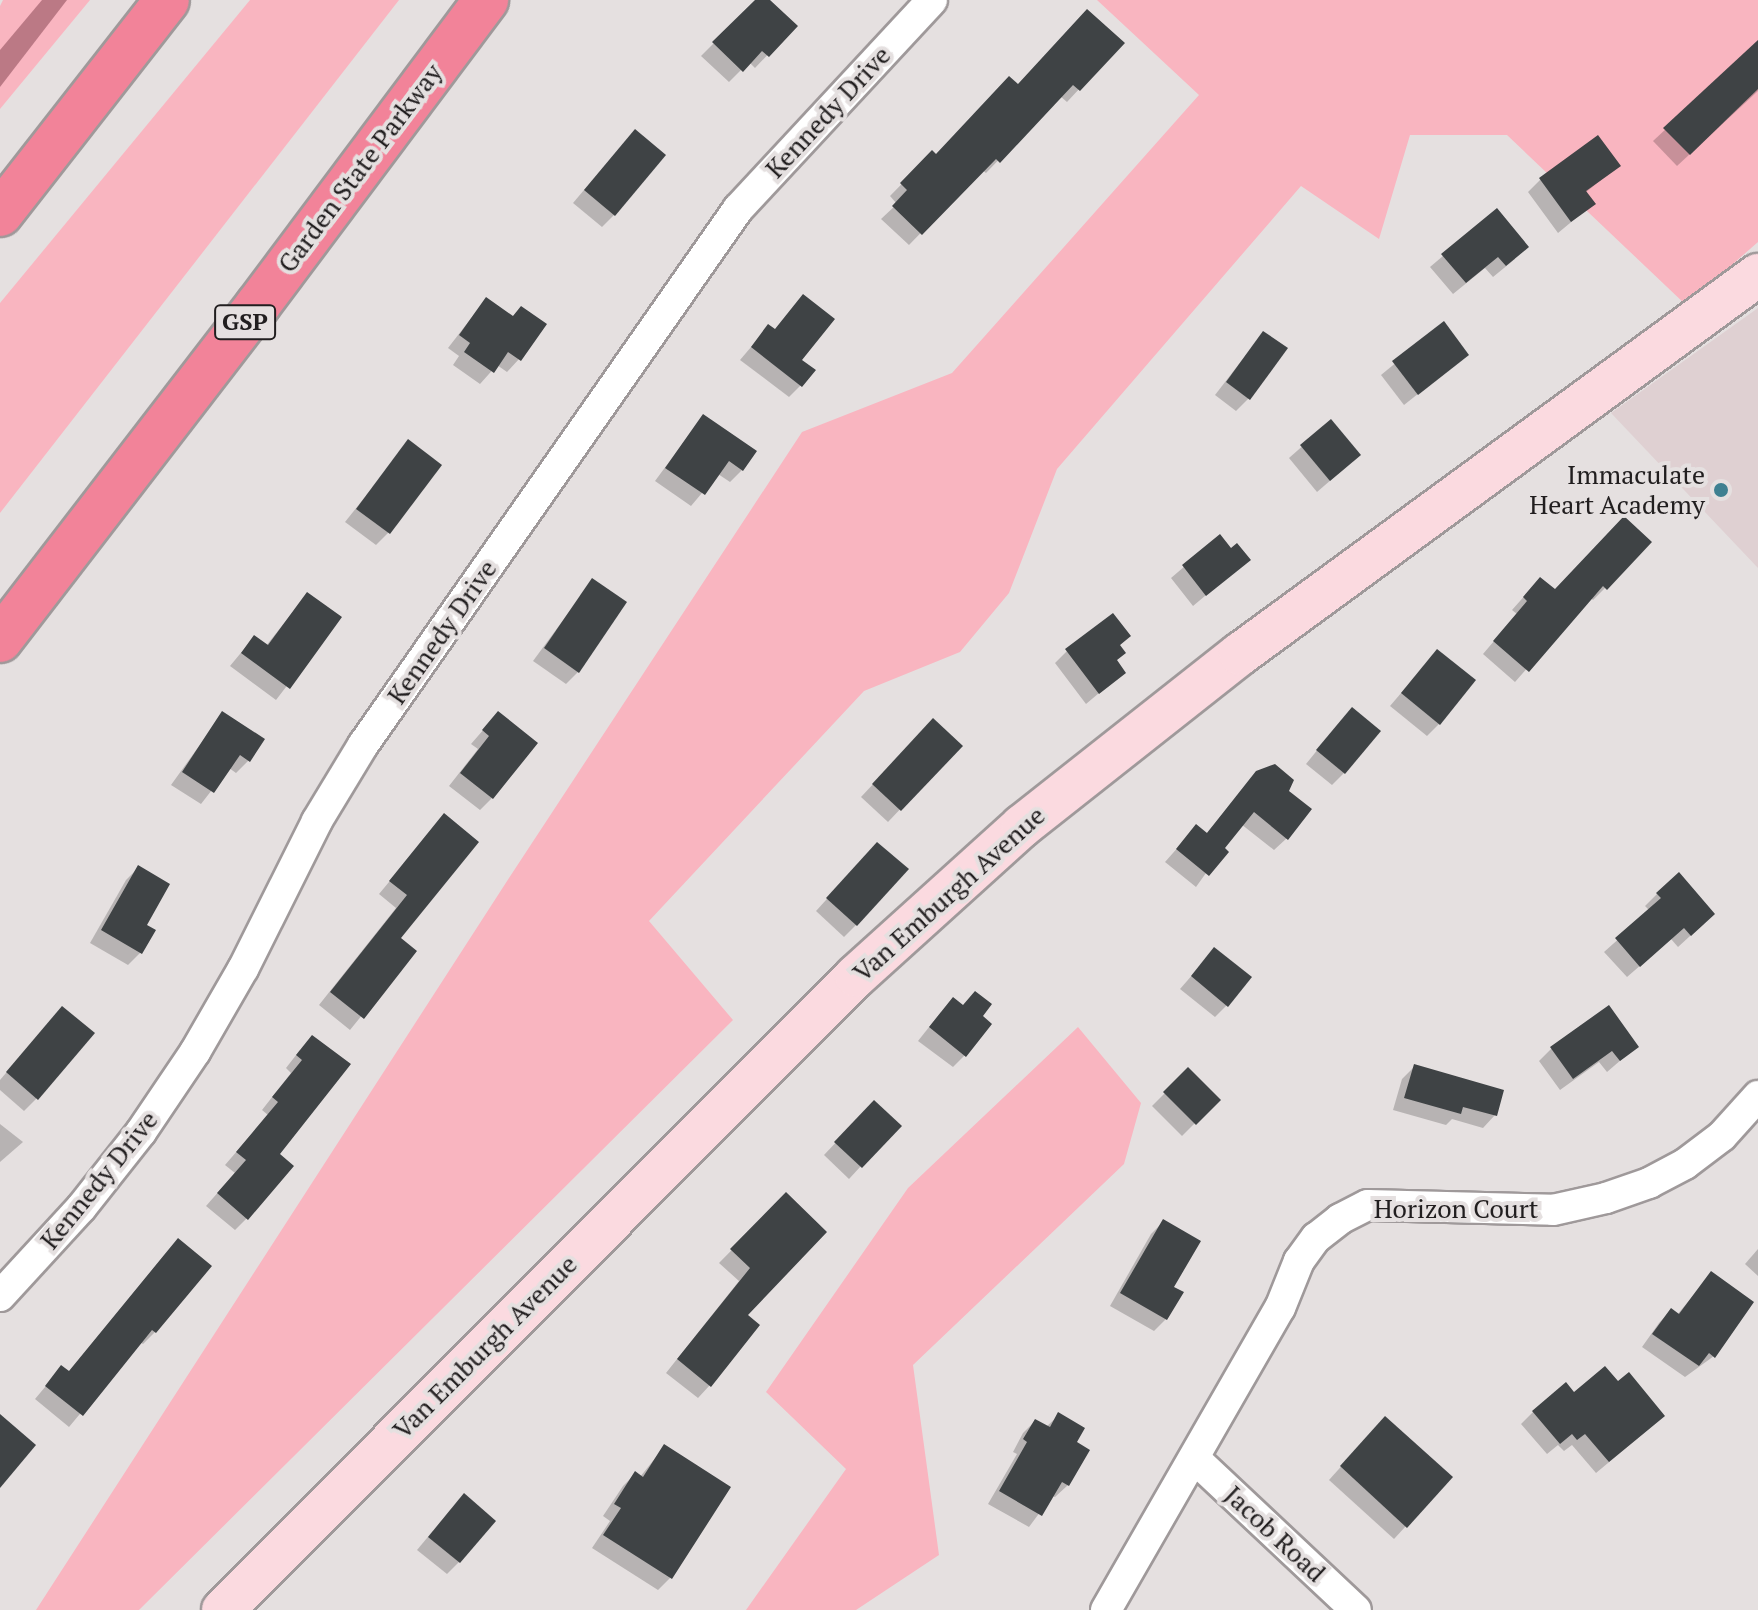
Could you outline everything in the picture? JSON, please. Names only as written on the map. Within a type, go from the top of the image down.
[{"type":"highway","points":[[0,214],[167,0]]},
{"type":"highway","name":"Garden State Parkway","points":[[0,640],[258,305],[486,0]]},
{"type":"main road","name":"Van Emburgh Avenue","points":[[223,1610],[856,976],[1022,826],[1240,654],[1758,275]]},
{"type":"street","name":"Kennedy Drive","points":[[0,1296],[81,1208],[149,1121],[195,1052],[243,969],[317,821],[363,745],[738,209],[932,0]]},
{"type":"street","name":"Horizon Court","points":[[1106,1610],[1280,1308],[1299,1261],[1316,1238],[1340,1219],[1368,1205],[1553,1210],[1606,1198],[1649,1183],[1685,1164],[1722,1136],[1758,1096]]},
{"type":"street","name":"Jacob Road","points":[[1194,1458],[1356,1610]]},
{"type":"shaded area","points":[[3,0],[90,0],[0,109],[0,6]]},
{"type":"shaded area","points":[[42,0],[67,0],[0,87],[0,50]]},
{"type":"shaded area","points":[[250,0],[399,0],[0,513],[0,303]]},
{"type":"shaded area","points":[[1097,0],[1758,0],[1758,242],[1686,305],[1507,135],[1410,135],[1379,239],[1301,186],[1057,469],[1009,593],[960,652],[864,691],[649,921],[733,1020],[139,1610],[36,1610],[509,878],[802,432],[952,373],[1199,95]]},
{"type":"shaded area","name":"Immaculate Heart Academy","points":[[1758,308],[1758,568],[1611,413]]},
{"type":"shaded area","points":[[1078,1027],[1141,1103],[1124,1164],[913,1365],[939,1555],[856,1610],[746,1610],[846,1469],[766,1392],[908,1188]]},
{"type":"building","points":[[755,0],[770,0],[798,26],[769,57],[762,51],[743,72],[712,42]]},
{"type":"building","points":[[1087,9],[1125,43],[1080,91],[1073,85],[1000,163],[996,159],[922,235],[892,206],[907,190],[900,183],[932,150],[936,154],[1009,76],[1018,84]]},
{"type":"building","points":[[1758,40],[1758,89],[1690,155],[1663,128]]},
{"type":"building","points":[[635,129],[666,155],[615,216],[584,190]]},
{"type":"building","points":[[1598,135],[1621,166],[1586,191],[1596,204],[1571,222],[1539,178]]},
{"type":"building","points":[[1497,208],[1529,247],[1506,266],[1498,257],[1466,283],[1441,254]]},
{"type":"building","points":[[803,294],[835,319],[802,360],[816,370],[802,387],[751,347],[768,324],[775,329]]},
{"type":"building","points":[[486,297],[513,316],[521,306],[547,324],[521,361],[508,352],[494,373],[464,352],[470,343],[459,335]]},
{"type":"building","points":[[1444,321],[1469,355],[1418,395],[1392,361]]},
{"type":"building","points":[[1263,331],[1288,348],[1250,400],[1226,382]]},
{"type":"building","points":[[703,414],[757,451],[743,471],[729,461],[705,495],[665,468]]},
{"type":"building","points":[[1331,419],[1361,455],[1330,481],[1300,445]]},
{"type":"building","points":[[408,439],[442,465],[390,534],[356,509]]},
{"type":"building","points":[[1624,516],[1652,542],[1607,590],[1603,586],[1529,672],[1493,641],[1527,601],[1523,597],[1540,577],[1555,589]]},
{"type":"building","points":[[1220,534],[1231,548],[1237,543],[1251,560],[1206,596],[1182,565]]},
{"type":"building","points":[[592,578],[627,602],[579,673],[544,648]]},
{"type":"building","points":[[307,592],[342,617],[290,689],[241,653],[254,635],[268,645]]},
{"type":"building","points":[[1113,613],[1131,636],[1120,645],[1126,653],[1117,660],[1126,673],[1099,694],[1065,649]]},
{"type":"building","points":[[1437,649],[1476,680],[1440,725],[1401,693]]},
{"type":"building","points":[[1352,707],[1381,731],[1345,774],[1316,750]]},
{"type":"building","points":[[222,711],[265,739],[250,762],[240,755],[214,793],[182,772]]},
{"type":"building","points":[[498,711],[538,743],[493,799],[460,773],[489,736],[482,730]]},
{"type":"building","points":[[933,718],[963,746],[901,811],[872,784]]},
{"type":"building","points":[[1275,764],[1294,780],[1289,791],[1312,809],[1288,840],[1254,812],[1225,848],[1229,852],[1209,876],[1176,849],[1196,824],[1207,833],[1256,771]]},
{"type":"building","points":[[444,813],[479,842],[401,938],[417,951],[364,1019],[330,992],[407,895],[389,881]]},
{"type":"building","points":[[877,842],[909,869],[857,926],[826,898]]},
{"type":"building","points":[[138,865],[170,884],[147,925],[156,930],[142,954],[101,930]]},
{"type":"building","points":[[1679,872],[1715,914],[1691,936],[1684,928],[1640,967],[1615,938],[1661,898],[1656,893]]},
{"type":"building","points":[[1214,947],[1252,977],[1228,1007],[1191,976]]},
{"type":"building","points":[[975,991],[992,1004],[983,1016],[992,1024],[966,1057],[929,1027],[953,997],[963,1005]]},
{"type":"building","points":[[1609,1005],[1639,1047],[1620,1061],[1612,1051],[1573,1079],[1550,1047]]},
{"type":"building","points":[[62,1006],[95,1033],[38,1100],[6,1072]]},
{"type":"building","points":[[312,1035],[351,1064],[280,1154],[294,1166],[248,1220],[217,1193],[246,1160],[236,1152],[278,1102],[272,1097],[302,1060],[296,1055]]},
{"type":"building","points":[[1414,1064],[1504,1090],[1497,1116],[1463,1107],[1461,1114],[1404,1098]]},
{"type":"building","points":[[1188,1067],[1221,1100],[1196,1125],[1163,1092]]},
{"type":"building","points":[[874,1100],[902,1126],[862,1168],[834,1142]]},
{"type":"building","points":[[786,1192],[827,1232],[748,1315],[760,1325],[711,1387],[677,1359],[750,1268],[730,1249]]},
{"type":"building","points":[[1163,1219],[1201,1241],[1174,1287],[1184,1292],[1167,1320],[1120,1293]]},
{"type":"building","points":[[178,1238],[212,1266],[156,1333],[152,1330],[83,1416],[45,1386],[61,1365],[69,1371]]},
{"type":"building","points":[[1711,1271],[1754,1302],[1715,1358],[1709,1353],[1699,1366],[1652,1334],[1671,1308],[1679,1314]]},
{"type":"building","points":[[1605,1366],[1618,1381],[1629,1372],[1665,1416],[1609,1462],[1585,1434],[1577,1440],[1572,1434],[1560,1444],[1532,1411],[1566,1382],[1574,1392]]},
{"type":"building","points":[[1058,1412],[1085,1428],[1077,1442],[1090,1450],[1069,1486],[1062,1482],[1042,1516],[999,1491],[1027,1442],[1023,1439],[1035,1419],[1050,1427]]},
{"type":"building","points":[[0,1414],[36,1445],[0,1488]]},
{"type":"building","points":[[1385,1416],[1453,1477],[1407,1528],[1340,1466]]},
{"type":"building","points":[[664,1444],[731,1487],[672,1579],[603,1535],[621,1508],[614,1504],[635,1471],[643,1477]]},
{"type":"building","points":[[464,1493],[496,1521],[460,1563],[428,1537]]},
{"type":"place","name":"Immaculate Heart Academy","points":[[1721,490]]}]
